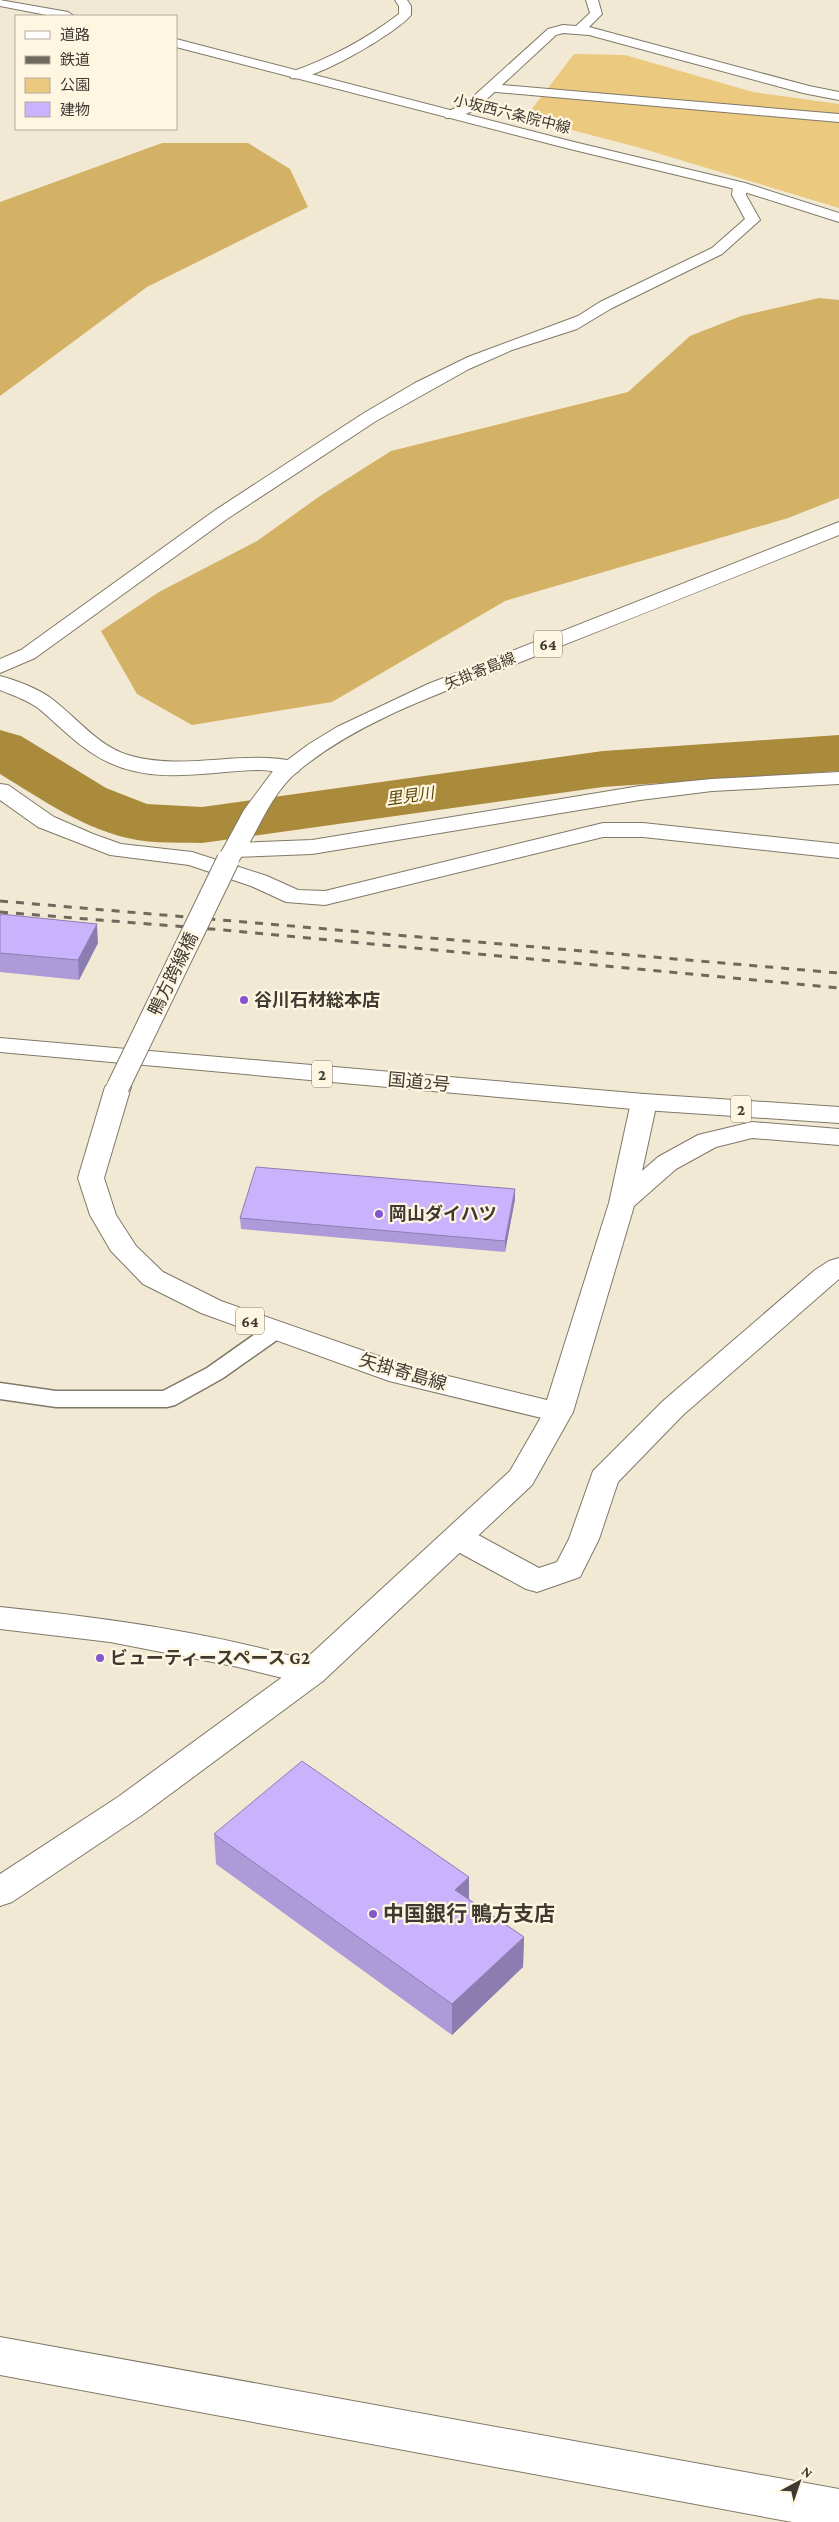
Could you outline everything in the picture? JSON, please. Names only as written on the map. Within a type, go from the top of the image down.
[{"type":"main road","points":[[296,75],[328,64],[376,39],[405,15],[405,6],[401,0]]},
{"type":"main road","points":[[579,30],[596,14],[590,2],[592,0]]},
{"type":"main road","points":[[0,2],[63,15]]},
{"type":"main road","points":[[451,115],[470,107],[552,32],[563,29],[579,30],[839,96]]},
{"type":"main road","name":"小坂西六条院中線","points":[[178,44],[451,115],[740,186],[839,218]]},
{"type":"main road","points":[[490,88],[839,118]]},
{"type":"main road","points":[[0,666],[28,654],[196,531],[276,477],[422,387],[504,348],[592,316],[606,305],[717,251],[753,220],[739,195],[740,186]]},
{"type":"main road","name":"矢掛寄島線","points":[[234,850],[271,788],[290,767],[329,742],[379,715],[445,685],[839,528]]},
{"type":"main road","points":[[0,682],[43,702],[89,742],[118,759],[158,769],[198,769],[261,764],[290,767]]},
{"type":"main road","points":[[234,850],[312,847],[640,793],[712,785],[839,778]]},
{"type":"main road","points":[[0,790],[46,822],[85,839],[118,850],[192,858],[260,881],[294,897],[325,898],[603,830],[643,830],[839,851]]},
{"type":"main road","name":"鴨方跨線橋","points":[[118,1087],[234,850]]},
{"type":"main road","name":"国道2号","points":[[0,1045],[644,1102],[839,1115]]},
{"type":"main road","name":"矢掛寄島線","points":[[118,1087],[91,1178],[102,1215],[126,1251],[153,1278],[211,1306],[399,1374],[558,1412]]},
{"type":"main road","points":[[0,1892],[130,1806],[311,1674],[521,1478],[558,1412],[622,1203],[644,1102]]},
{"type":"main road","points":[[622,1203],[667,1163],[707,1141],[752,1130],[839,1137]]},
{"type":"main road","points":[[458,1538],[537,1581],[569,1569],[584,1539],[604,1478],[673,1408],[825,1276],[839,1267]]},
{"type":"main road","points":[[0,1618],[110,1630],[238,1655],[311,1674]]},
{"type":"main road","points":[[0,2356],[839,2510]]},
{"type":"lane","points":[[0,1391],[56,1399],[167,1399],[215,1373],[276,1330]]},
{"type":"green space","points":[[574,54],[625,55],[753,92],[839,104],[839,208],[637,147],[525,118]]},
{"type":"shaded area","points":[[162,143],[248,143],[290,169],[308,207],[147,287],[0,396],[0,202]]},
{"type":"shaded area","points":[[819,298],[839,300],[839,498],[788,518],[505,601],[332,702],[192,725],[137,694],[101,631],[159,592],[257,541],[320,496],[391,451],[628,392],[690,336],[741,316]]},
{"type":"building","points":[[0,914],[97,924],[78,960],[0,953]]},
{"type":"building","name":"岡山ダイハツ","points":[[256,1167],[515,1189],[505,1241],[240,1218]]},
{"type":"building","name":"中国銀行 鴨方支店","points":[[302,1761],[469,1877],[455,1890],[524,1937],[452,2004],[214,1834]]},
{"type":"waterway","name":"里見川","points":[[0,748],[85,801],[138,822],[202,825],[603,769],[839,753]]},
{"type":"railway","points":[[0,901],[839,973]]},
{"type":"railway","points":[[0,912],[224,930],[839,988]]},
{"type":"place","name":"谷川石材総本店","points":[[244,1000]]},
{"type":"place","name":"岡山ダイハツ","points":[[379,1214]]},
{"type":"place","name":"ビューティースペース G2","points":[[100,1658]]},
{"type":"place","name":"中国銀行 鴨方支店","points":[[373,1914]]}]
